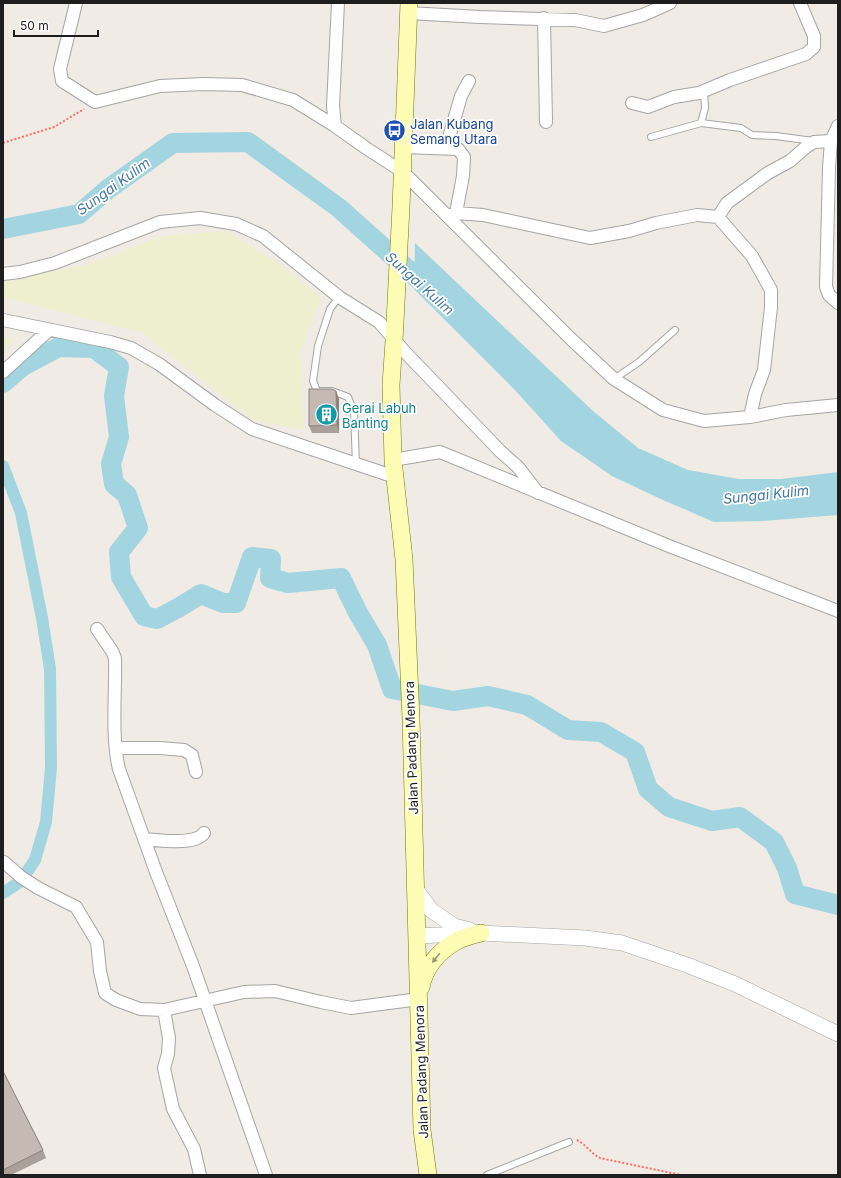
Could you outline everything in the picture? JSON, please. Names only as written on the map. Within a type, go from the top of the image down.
[{"type":"main road","name":"Jalan Padang Menora","points":[[408,8],[403,172],[394,341],[390,385],[393,460],[404,559],[413,846],[416,888],[422,1130],[428,1175]]},
{"type":"main road","points":[[419,999],[424,976],[437,955],[457,940],[481,933]]},
{"type":"street","points":[[76,3],[60,69],[62,81],[95,102],[160,86],[204,84],[242,85],[293,100],[335,126],[403,172],[452,214],[571,339],[614,379],[663,410],[704,421],[750,417],[786,410],[838,405]]},
{"type":"street","points":[[335,126],[333,106],[338,3]]},
{"type":"street","points":[[408,8],[480,17],[575,20],[604,26],[642,16],[670,3]]},
{"type":"street","points":[[632,103],[648,107],[674,97],[699,93],[730,80],[806,54],[814,47],[814,36],[800,3]]},
{"type":"street","points":[[544,18],[546,122]]},
{"type":"street","points":[[446,148],[461,96],[469,81]]},
{"type":"street","points":[[838,126],[832,141],[829,168],[826,287],[829,295],[838,302]]},
{"type":"street","points":[[718,217],[727,203],[768,174],[790,161],[806,147],[814,142],[832,141]]},
{"type":"street","points":[[403,147],[458,149],[464,157],[463,181],[452,214]]},
{"type":"street","points":[[452,214],[483,215],[590,238],[629,231],[656,223],[697,215],[718,217],[752,256],[770,290],[771,307],[764,370],[755,394],[750,417]]},
{"type":"street","points":[[3,274],[20,272],[55,263],[160,222],[200,218],[236,224],[263,236],[339,297],[379,322],[394,341],[501,452],[518,467],[538,492]]},
{"type":"street","points":[[3,320],[110,342],[131,348],[159,364],[215,405],[252,428],[395,477]]},
{"type":"street","points":[[3,372],[49,330]]},
{"type":"street","points":[[393,460],[440,452],[669,546],[838,611]]},
{"type":"street","points":[[97,630],[112,650],[115,658],[116,748],[120,770],[144,839],[205,1002],[266,1175]]},
{"type":"street","points":[[116,748],[160,748],[184,750],[192,755],[196,772]]},
{"type":"street","points":[[144,839],[192,840],[202,836],[204,833]]},
{"type":"street","points":[[4,862],[21,878],[76,907],[96,942],[100,971],[106,993],[116,1000],[140,1009],[164,1010],[244,992],[275,991],[351,1008],[419,999]]},
{"type":"street","points":[[416,888],[431,910],[454,926],[481,933]]},
{"type":"street","points":[[417,936],[481,933],[585,938],[622,943],[687,965],[735,984],[838,1034]]},
{"type":"street","points":[[164,1010],[169,1038],[168,1054],[164,1068],[173,1109],[194,1149],[200,1175]]},
{"type":"lane","points":[[701,123],[705,108],[704,91]]},
{"type":"lane","points":[[651,137],[701,123],[736,127],[752,135],[776,136],[814,142]]},
{"type":"lane","points":[[339,297],[330,309],[318,346],[313,381],[317,391],[332,391],[348,396],[354,412],[356,464]]},
{"type":"lane","points":[[614,379],[639,362],[675,330]]},
{"type":"lane","points":[[487,1175],[569,1142]]},
{"type":"path","points":[[3,143],[54,127],[95,102]]},
{"type":"path","points":[[569,1142],[578,1140],[594,1155],[600,1158],[681,1175]]},
{"type":"green space","points":[[227,231],[272,259],[321,297],[301,351],[304,430],[253,420],[143,333],[3,297],[3,280],[86,265],[163,236]]},
{"type":"green space","points":[[3,337],[16,340],[3,351]]},
{"type":"water","points":[[415,243],[593,411],[638,448],[688,470],[739,479],[781,479],[838,472],[838,515],[763,521],[714,522],[612,476],[561,441],[514,389],[414,289]]},
{"type":"building","name":"Gerai Labuh Banting","points":[[309,389],[332,389],[336,391],[337,425],[309,426]]},
{"type":"building","points":[[3,1071],[43,1150],[3,1170]]},
{"type":"waterway","name":"Sungai Kulim","points":[[3,229],[79,214],[108,189],[173,143],[248,142],[339,208],[434,293]]},
{"type":"waterway","points":[[3,383],[23,366],[59,347],[94,348],[119,367],[114,396],[119,437],[111,464],[114,484],[127,495],[138,528],[119,552],[121,577],[144,616],[157,619],[201,594],[223,603],[236,603],[252,557],[271,559],[270,578],[288,583],[341,578],[358,613],[377,645],[392,689],[453,701],[488,696],[527,705],[568,730],[601,732],[635,752],[648,789],[669,807],[712,821],[740,817],[774,842],[787,868],[795,894],[838,905]]},
{"type":"waterway","points":[[3,466],[21,513],[42,618],[50,669],[51,768],[46,822],[35,860],[20,882],[3,893]]},
{"type":"place","name":"Jalan Kubang Semang Utara","points":[[395,131]]},
{"type":"place","name":"Gerai Labuh Banting","points":[[326,415]]}]
